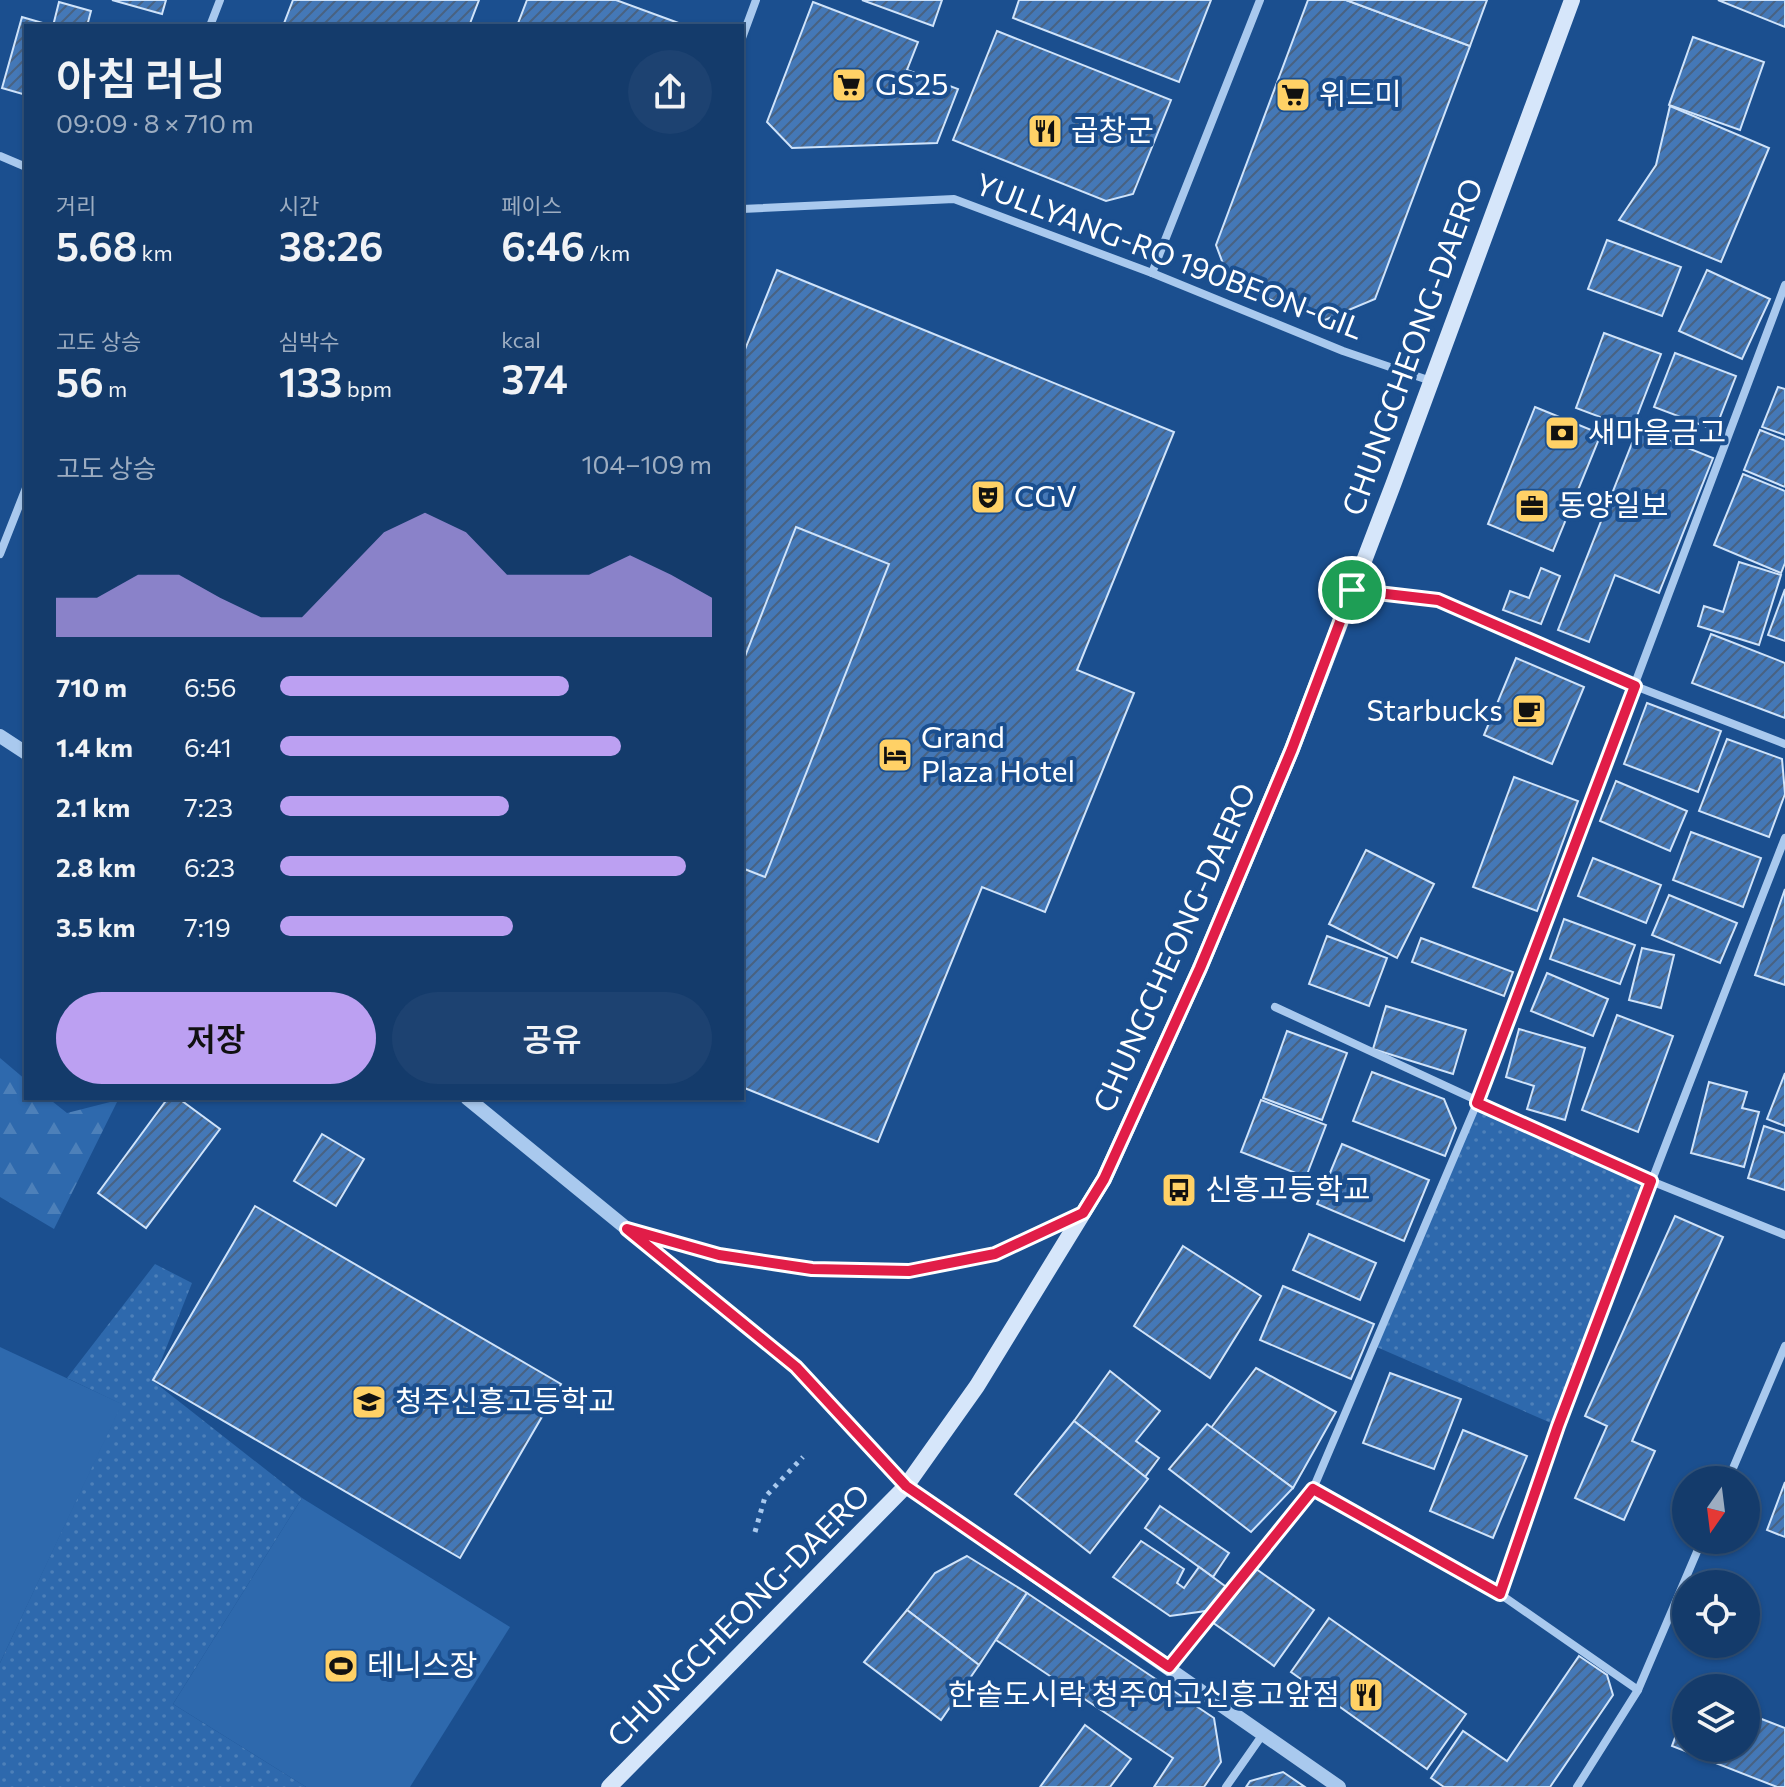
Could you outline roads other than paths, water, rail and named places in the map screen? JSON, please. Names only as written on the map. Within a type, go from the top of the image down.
[{"type":"main road","name":"CHUNGCHEONG-DAERO","points":[[609,1787],[906,1486],[977,1386],[1104,1179],[1200,968],[1292,749],[1572,0]]},
{"type":"street","points":[[211,24],[220,0]]},
{"type":"street","points":[[744,33],[756,0]]},
{"type":"street","points":[[1152,273],[1260,0]]},
{"type":"street","points":[[0,156],[24,166]]},
{"type":"street","name":"YULLYANG-RO 190BEON-GIL","points":[[744,209],[954,199],[1152,273],[1343,351],[1431,381]]},
{"type":"street","points":[[1169,1667],[1313,1489],[1477,1103],[1785,285]]},
{"type":"street","points":[[0,554],[24,493]]},
{"type":"street","points":[[1352,590],[1438,600],[1635,686],[1785,744]]},
{"type":"street","points":[[0,736],[24,752]]},
{"type":"street","points":[[1500,1594],[1558,1426],[1785,838]]},
{"type":"street","points":[[1275,1007],[1651,1181],[1785,1235]]},
{"type":"street","points":[[469,1100],[796,1367],[906,1486],[1339,1787]]},
{"type":"street","points":[[627,1229],[719,1255],[797,1267],[909,1271],[995,1254],[1083,1213]]},
{"type":"street","points":[[1734,1466],[1785,1346]]},
{"type":"street","points":[[1313,1489],[1500,1594],[1638,1690]]},
{"type":"street","points":[[1577,1787],[1638,1690],[1696,1554]]},
{"type":"street","points":[[1226,1787],[1263,1734]]},
{"type":"place","name":"GS25","points":[[849,85]]},
{"type":"place","name":"위드미","points":[[1293,95]]},
{"type":"place","name":"곱창군","points":[[1045,131]]},
{"type":"place","name":"새마을금고","points":[[1562,433]]},
{"type":"place","name":"CGV","points":[[988,497]]},
{"type":"place","name":"동양일보","points":[[1532,506]]},
{"type":"place","name":"Starbucks","points":[[1529,711]]},
{"type":"place","name":"Grand Plaza Hotel","points":[[895,755]]},
{"type":"place","name":"신흥고등학교","points":[[1179,1190]]},
{"type":"place","name":"청주신흥고등학교","points":[[369,1402]]},
{"type":"place","name":"테니스장","points":[[341,1666]]},
{"type":"place","name":"한솥도시락 청주여고신흥고앞점","points":[[1366,1695]]}]
